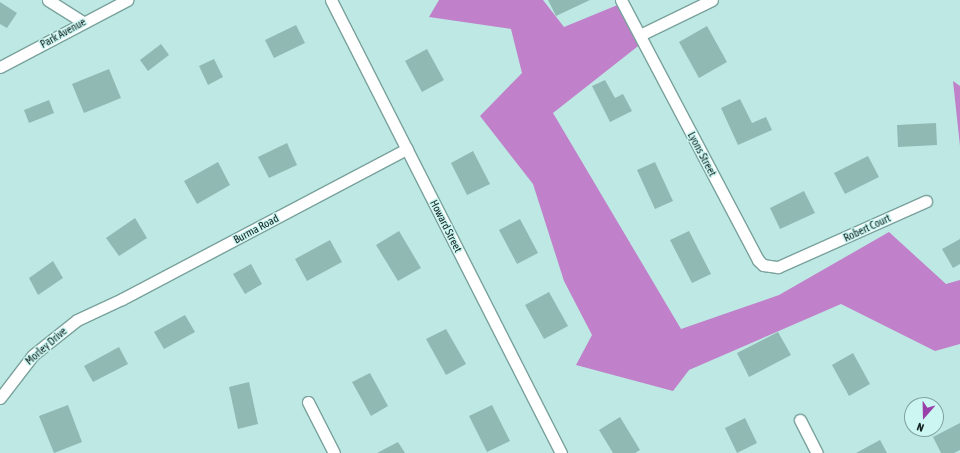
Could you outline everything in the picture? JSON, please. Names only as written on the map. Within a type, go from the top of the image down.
[{"type":"street","points":[[48,0],[83,22]]},
{"type":"street","name":"Park Avenue","points":[[0,67],[127,0]]},
{"type":"street","name":"Howard Street","points":[[331,0],[561,453]]},
{"type":"street","name":"Lyons Street","points":[[621,0],[758,260],[770,267],[778,267],[808,255]]},
{"type":"street","points":[[640,35],[712,0]]},
{"type":"street","name":"Burma Road","points":[[104,306],[122,299],[407,149]]},
{"type":"street","name":"Robert Court","points":[[808,255],[926,200]]},
{"type":"street","name":"Morley Drive","points":[[0,398],[18,372],[52,337],[77,320],[104,306]]},
{"type":"street","points":[[308,402],[334,453]]},
{"type":"street","points":[[800,420],[817,453]]},
{"type":"shaded area","points":[[439,0],[543,0],[564,27],[620,4],[642,43],[553,113],[681,329],[779,295],[889,232],[946,284],[960,280],[960,344],[935,351],[841,304],[689,370],[673,391],[576,365],[592,335],[564,281],[533,184],[480,116],[522,73],[511,29],[429,17]]},
{"type":"shaded area","points":[[953,81],[960,86],[960,146]]},
{"type":"building","points":[[548,0],[590,0],[556,16]]},
{"type":"building","points":[[0,2],[17,13],[7,28],[0,24]]},
{"type":"building","points":[[296,25],[305,43],[274,58],[265,40]]},
{"type":"building","points":[[707,26],[727,62],[699,78],[679,42]]},
{"type":"building","points":[[161,44],[169,55],[148,71],[140,60]]},
{"type":"building","points":[[427,49],[444,80],[422,92],[405,61]]},
{"type":"building","points":[[214,59],[223,77],[208,85],[199,66]]},
{"type":"building","points":[[109,69],[121,98],[84,113],[72,84]]},
{"type":"building","points":[[605,80],[615,98],[623,94],[632,111],[610,122],[592,86]]},
{"type":"building","points":[[740,99],[752,123],[766,117],[772,130],[738,145],[721,108]]},
{"type":"building","points":[[49,100],[54,113],[29,123],[24,110]]},
{"type":"building","points":[[936,123],[937,145],[898,147],[897,125]]},
{"type":"building","points":[[287,143],[297,165],[269,178],[258,157]]},
{"type":"building","points":[[473,151],[490,184],[467,195],[451,163]]},
{"type":"building","points":[[868,156],[879,177],[845,194],[834,173]]},
{"type":"building","points":[[218,162],[230,185],[197,204],[184,181]]},
{"type":"building","points":[[655,162],[673,201],[655,209],[637,170]]},
{"type":"building","points":[[804,191],[815,213],[780,229],[770,208]]},
{"type":"building","points":[[135,218],[147,238],[119,256],[106,238]]},
{"type":"building","points":[[520,219],[538,253],[517,264],[499,230]]},
{"type":"building","points":[[399,231],[421,268],[398,281],[376,245]]},
{"type":"building","points":[[689,231],[711,274],[692,283],[670,240]]},
{"type":"building","points":[[960,239],[960,264],[953,268],[942,249]]},
{"type":"building","points":[[330,240],[342,262],[307,281],[295,259]]},
{"type":"building","points":[[53,261],[63,278],[38,295],[29,278]]},
{"type":"building","points":[[251,264],[262,284],[245,294],[233,274]]},
{"type":"building","points":[[549,292],[568,326],[544,339],[525,305]]},
{"type":"building","points":[[185,315],[195,332],[164,349],[154,332]]},
{"type":"building","points":[[446,329],[466,364],[446,375],[426,339]]},
{"type":"building","points":[[778,332],[791,355],[749,377],[737,353]]},
{"type":"building","points":[[119,347],[128,364],[93,382],[84,366]]},
{"type":"building","points":[[853,353],[870,384],[849,396],[832,365]]},
{"type":"building","points":[[370,373],[388,406],[371,416],[352,382]]},
{"type":"building","points":[[249,382],[258,424],[238,429],[229,387]]},
{"type":"building","points":[[68,405],[82,442],[54,453],[39,416]]},
{"type":"building","points":[[492,405],[510,441],[487,452],[469,416]]},
{"type":"building","points":[[620,417],[640,450],[635,453],[613,453],[599,430]]},
{"type":"building","points":[[745,418],[757,443],[737,453],[725,428]]},
{"type":"building","points":[[960,423],[960,450],[954,453],[941,453],[933,437],[944,437],[944,431]]},
{"type":"building","points":[[880,440],[887,453],[856,453]]},
{"type":"building","points":[[398,442],[405,453],[377,453]]}]
